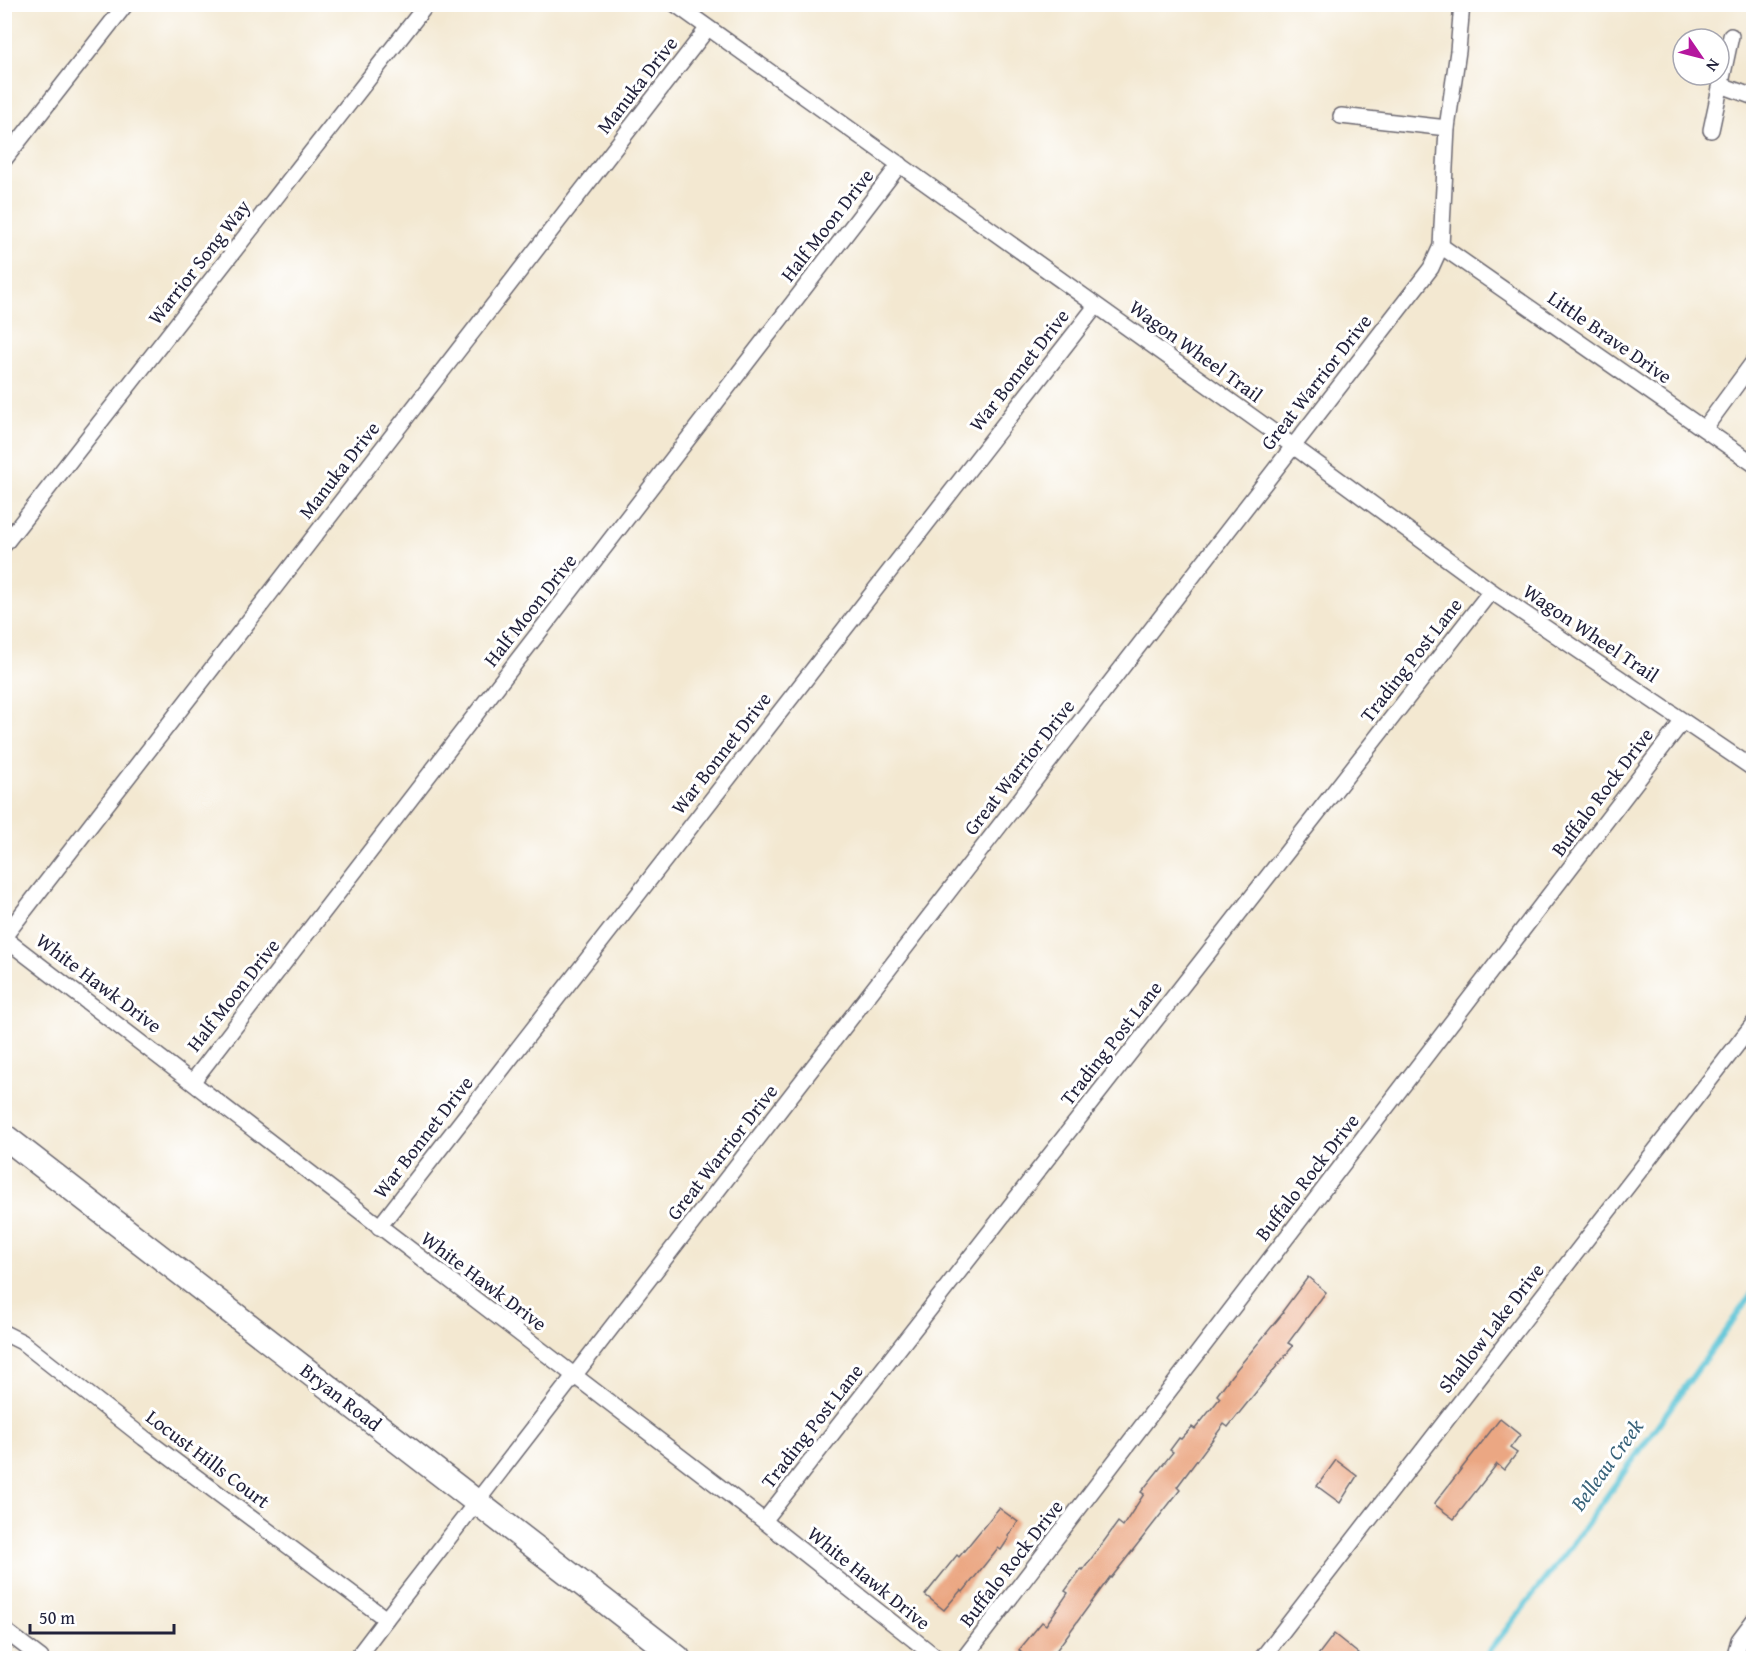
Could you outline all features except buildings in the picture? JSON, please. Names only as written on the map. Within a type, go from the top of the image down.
[{"type":"main road","name":"Bryan Road","points":[[4,1136],[678,1659]]},
{"type":"street","points":[[4,160],[126,4]]},
{"type":"street","name":"Warrior Song Way","points":[[4,545],[426,4]]},
{"type":"street","name":"Wagon Wheel Trail","points":[[675,4],[1293,446],[1491,591],[1754,769]]},
{"type":"street","name":"Great Warrior Drive","points":[[358,1659],[386,1619],[1431,268],[1441,246],[1447,128],[1462,4]]},
{"type":"street","name":"Manuka Drive","points":[[4,937],[707,29]]},
{"type":"street","points":[[1711,130],[1720,87]]},
{"type":"street","points":[[1726,87],[1754,97]]},
{"type":"street","points":[[1341,116],[1447,128]]},
{"type":"street","name":"Half Moon Drive","points":[[193,1081],[900,164]]},
{"type":"street","name":"Little Brave Drive","points":[[1441,246],[1754,464]]},
{"type":"street","name":"War Bonnet Drive","points":[[379,1227],[1096,306]]},
{"type":"street","points":[[1704,429],[1754,361]]},
{"type":"street","name":"Trading Post Lane","points":[[764,1521],[1491,591]]},
{"type":"street","name":"Buffalo Rock Drive","points":[[964,1659],[1682,722]]},
{"type":"street","name":"White Hawk Drive","points":[[4,937],[764,1521],[937,1659]]},
{"type":"street","name":"Shallow Lake Drive","points":[[1262,1659],[1754,1023]]},
{"type":"street","name":"Locust Hills Court","points":[[4,1334],[21,1342],[144,1438],[386,1619]]},
{"type":"street","points":[[1734,1659],[1739,1640],[1754,1620]]},
{"type":"street","points":[[4,1630],[41,1659]]},
{"type":"waterway","name":"Belleau Creek","points":[[1486,1658],[1571,1546],[1754,1291]]}]
